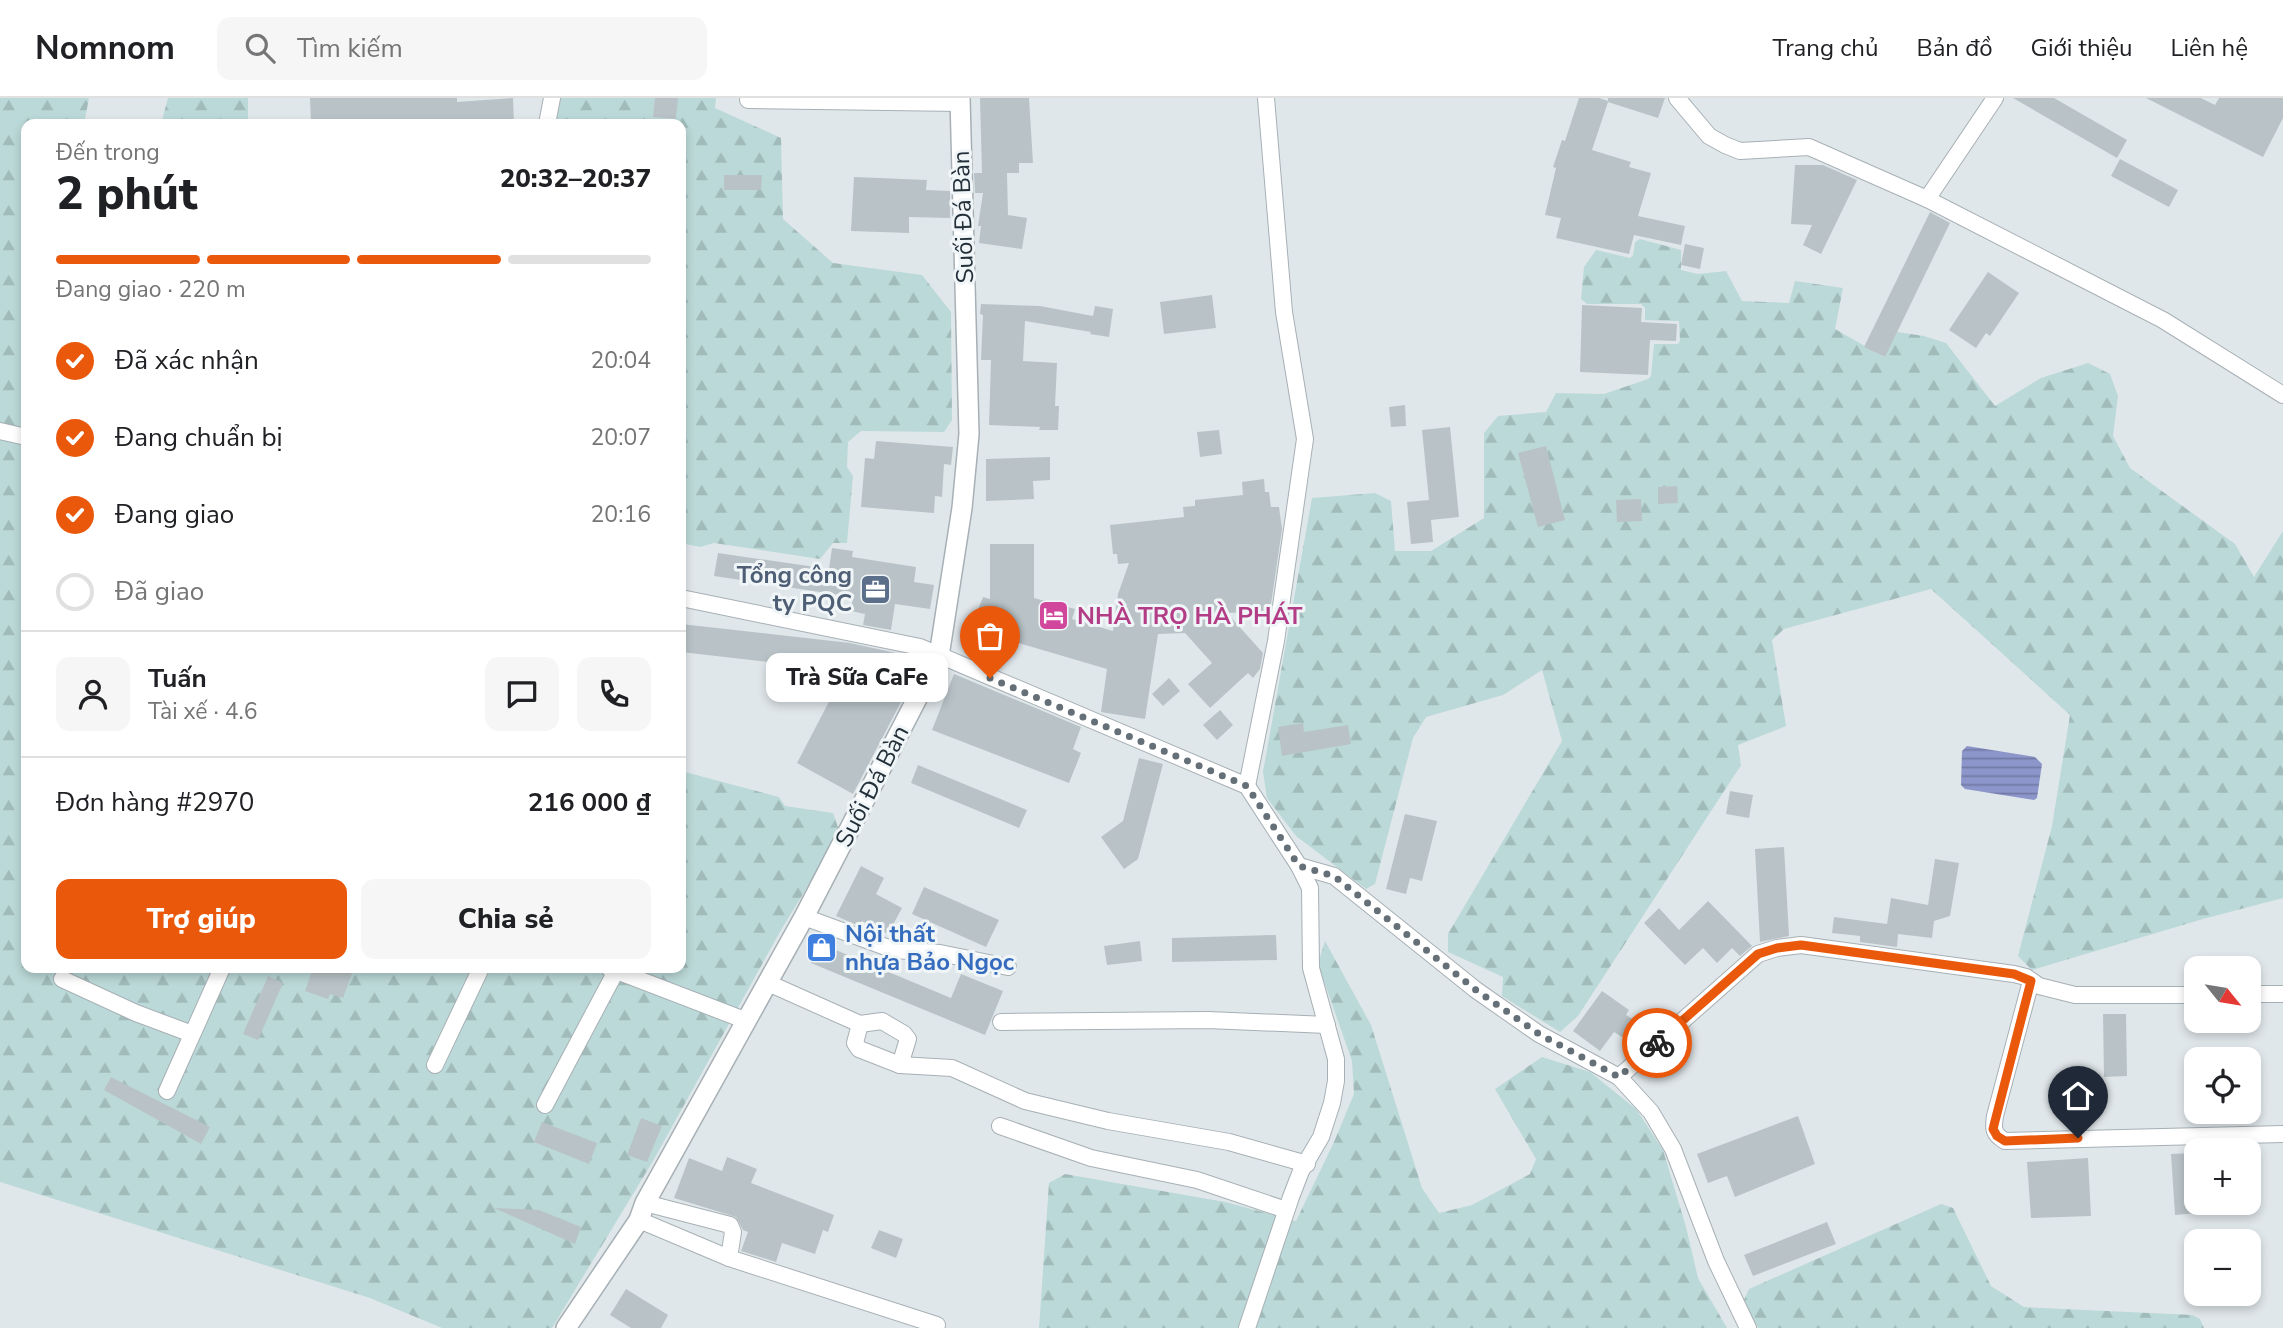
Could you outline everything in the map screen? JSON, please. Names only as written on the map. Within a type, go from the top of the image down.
[{"type":"street","points":[[548,119],[552,98]]},
{"type":"street","points":[[1247,786],[1276,641],[1305,439],[1284,312],[1266,98]]},
{"type":"street","points":[[1677,98],[1709,136],[1725,145],[1740,151],[1810,147],[1927,199],[2163,320],[2283,395]]},
{"type":"street","points":[[1927,199],[1995,98]]},
{"type":"street","points":[[748,100],[960,101]]},
{"type":"street","name":"Suối Đá Bàn","points":[[566,1328],[642,1212],[804,917],[939,656],[962,508],[970,434],[960,101]]},
{"type":"street","points":[[0,431],[21,436]]},
{"type":"street","points":[[686,599],[910,644],[1247,786],[1299,866],[1310,888],[1311,968],[1336,1059],[1332,1103],[1321,1137],[1301,1171],[1247,1328]]},
{"type":"street","points":[[1299,866],[1334,876],[1476,990],[1539,1034],[1619,1077],[1651,1112],[1673,1149],[1716,1261],[1748,1328]]},
{"type":"street","points":[[804,917],[894,950],[940,953],[1008,967]]},
{"type":"street","points":[[1619,1077],[1758,954],[1777,948],[1801,945],[2014,974],[2039,986],[2075,995],[2184,995]]},
{"type":"street","points":[[167,1091],[220,973]]},
{"type":"street","points":[[435,1065],[479,973]]},
{"type":"street","points":[[545,1105],[609,973]]},
{"type":"street","points":[[621,973],[747,1021]]},
{"type":"street","points":[[62,979],[136,1013],[192,1034]]},
{"type":"street","points":[[2031,981],[1995,1116],[1993,1129],[1997,1136],[2005,1141],[2283,1134]]},
{"type":"street","points":[[768,983],[860,1024],[882,1021],[904,1034],[908,1039],[900,1065]]},
{"type":"street","points":[[2261,994],[2283,994]]},
{"type":"street","points":[[1002,1022],[1208,1020],[1327,1025]]},
{"type":"street","points":[[860,1024],[855,1043],[859,1049],[900,1065],[952,1068],[1024,1101],[1108,1121],[1229,1142],[1307,1164]]},
{"type":"street","points":[[1000,1126],[1091,1158],[1197,1180],[1286,1210]]},
{"type":"street","points":[[642,1212],[730,1225],[733,1232],[729,1258]]},
{"type":"street","points":[[642,1212],[729,1258],[937,1325]]},
{"type":"green space","points":[[0,98],[89,98],[85,119],[21,119],[21,973],[686,973],[686,772],[779,797],[785,806],[833,813],[840,833],[781,930],[653,1161],[552,1328],[442,1328],[370,1298],[0,1182]]},
{"type":"green space","points":[[168,98],[248,98],[248,119],[162,119]]},
{"type":"green space","points":[[558,98],[716,98],[715,108],[781,138],[783,219],[833,263],[922,275],[951,312],[952,420],[944,432],[861,431],[848,442],[847,467],[853,476],[847,543],[833,543],[820,559],[714,543],[700,547],[686,544],[686,119],[554,119]]},
{"type":"green space","points":[[1640,239],[1681,250],[1681,270],[1698,274],[1726,271],[1742,301],[1789,303],[1795,281],[1843,288],[1835,329],[1884,357],[1897,332],[1946,343],[1995,406],[2041,378],[2088,363],[2110,374],[2118,396],[2113,436],[2130,468],[2235,544],[2254,577],[2283,531],[2283,898],[2032,970],[2018,956],[2052,826],[2070,715],[1931,589],[1784,629],[1772,640],[1786,726],[1738,745],[1741,765],[1578,1016],[1560,1032],[1502,996],[1503,977],[1448,952],[1448,934],[1562,741],[1542,670],[1503,695],[1426,717],[1413,738],[1375,884],[1366,889],[1296,836],[1267,798],[1263,772],[1312,498],[1375,493],[1391,501],[1395,551],[1431,551],[1484,518],[1484,433],[1498,416],[1546,412],[1556,393],[1604,394],[1648,379],[1651,376],[1654,344],[1678,344],[1680,341],[1679,321],[1645,320],[1645,308],[1641,304],[1587,304],[1581,299],[1584,267],[1596,250],[1630,258],[1635,242]]},
{"type":"green space","points":[[1325,941],[1371,1025],[1422,1188],[1439,1213],[1472,1205],[1530,1174],[1536,1159],[1495,1089],[1542,1057],[1590,1072],[1636,1109],[1663,1150],[1698,1278],[1727,1328],[1039,1328],[1049,1183],[1065,1174],[1225,1202],[1296,1221],[1354,1094],[1352,1061],[1318,964]]},
{"type":"green space","points":[[1941,1204],[1953,1208],[1991,1286],[2024,1307],[2192,1315],[2200,1319],[2204,1328],[1758,1328],[1743,1302],[1749,1289]]},
{"type":"water","points":[[1967,746],[2035,757],[2042,764],[2037,798],[2034,800],[1965,789],[1961,785],[1962,751]]},
{"type":"building","points":[[310,98],[457,98],[457,102],[513,98],[514,119],[311,119]]},
{"type":"building","points":[[655,98],[678,98],[676,119],[653,117]]},
{"type":"building","points":[[980,98],[1029,98],[1033,163],[1019,163],[1019,173],[1007,173],[1008,215],[1027,218],[1022,249],[979,243],[981,226],[978,226],[983,193],[975,193],[974,173],[982,173]]},
{"type":"building","points":[[1579,98],[1608,101],[1608,98],[1665,98],[1658,118],[1608,102],[1592,150],[1631,162],[1629,167],[1651,173],[1638,216],[1685,226],[1681,245],[1634,235],[1629,254],[1556,238],[1561,218],[1545,215],[1556,168],[1553,167]]},
{"type":"building","points":[[2013,98],[2054,98],[2127,140],[2117,158]]},
{"type":"building","points":[[2146,98],[2201,98],[2215,105],[2219,98],[2283,98],[2283,118],[2263,157]]},
{"type":"building","points":[[2120,159],[2178,190],[2169,207],[2111,176]]},
{"type":"building","points":[[1795,165],[1823,165],[1857,180],[1821,254],[1803,245],[1812,225],[1791,224]]},
{"type":"building","points":[[724,175],[762,175],[761,190],[724,190]]},
{"type":"building","points":[[854,177],[927,180],[926,190],[950,191],[950,218],[909,217],[909,233],[851,231]]},
{"type":"building","points":[[1930,212],[1950,223],[1885,357],[1864,347]]},
{"type":"building","points":[[1685,244],[1704,248],[1700,269],[1681,265]]},
{"type":"building","points":[[1988,272],[2019,293],[1990,336],[1986,333],[1976,348],[1949,330]]},
{"type":"building","points":[[1212,295],[1216,328],[1164,334],[1160,302]]},
{"type":"building","points":[[981,304],[1040,306],[1093,316],[1095,306],[1113,309],[1109,337],[1025,321],[1023,361],[1057,363],[1055,406],[1059,406],[1058,430],[989,425],[991,360],[981,360]]},
{"type":"building","points":[[1582,305],[1642,308],[1641,322],[1677,324],[1676,341],[1650,340],[1648,375],[1580,372]]},
{"type":"building","points":[[1405,405],[1406,426],[1391,427],[1389,407]]},
{"type":"building","points":[[1450,427],[1459,517],[1431,520],[1433,542],[1411,544],[1407,502],[1429,500],[1422,430]]},
{"type":"building","points":[[1219,430],[1222,454],[1200,457],[1197,432]]},
{"type":"building","points":[[876,441],[953,447],[951,465],[944,464],[942,497],[935,496],[934,513],[861,507],[865,458],[874,459]]},
{"type":"building","points":[[1546,446],[1565,520],[1538,527],[1518,453]]},
{"type":"building","points":[[1050,457],[1050,480],[1033,481],[1034,499],[986,501],[986,459]]},
{"type":"building","points":[[1264,479],[1265,492],[1269,492],[1271,507],[1279,507],[1282,529],[1270,611],[1227,613],[1263,653],[1260,669],[1253,678],[1248,673],[1210,708],[1188,684],[1212,663],[1185,633],[1158,634],[1145,719],[1101,712],[1107,669],[1002,638],[1000,644],[969,632],[983,597],[990,599],[990,544],[1034,544],[1034,598],[1075,609],[1072,619],[1113,631],[1118,594],[1129,563],[1118,564],[1117,554],[1113,554],[1110,525],[1184,517],[1183,507],[1195,506],[1195,500],[1243,495],[1242,482]]},
{"type":"building","points":[[1677,486],[1678,503],[1658,504],[1658,487]]},
{"type":"building","points":[[1641,499],[1642,521],[1617,522],[1616,500]]},
{"type":"building","points":[[832,548],[853,551],[852,557],[916,567],[914,582],[934,585],[930,609],[895,604],[891,630],[863,625],[865,614],[851,611],[853,597],[714,576],[718,553],[829,569]]},
{"type":"building","points":[[686,625],[850,643],[919,658],[918,670],[913,679],[904,677],[901,702],[853,794],[797,763],[833,694],[782,688],[785,664],[686,653]]},
{"type":"building","points":[[954,674],[1081,727],[1073,749],[1081,753],[1069,783],[932,730]]},
{"type":"building","points":[[1169,678],[1180,691],[1163,706],[1152,694]]},
{"type":"building","points":[[1220,710],[1233,725],[1217,740],[1203,725]]},
{"type":"building","points":[[1303,723],[1304,732],[1348,725],[1351,744],[1282,756],[1278,727]]},
{"type":"building","points":[[1139,758],[1163,764],[1138,859],[1124,869],[1101,837],[1123,821]]},
{"type":"building","points":[[918,765],[1027,810],[1019,828],[911,783]]},
{"type":"building","points":[[1730,791],[1753,795],[1749,818],[1726,814]]},
{"type":"building","points":[[1405,814],[1437,821],[1422,881],[1410,878],[1406,894],[1386,889]]},
{"type":"building","points":[[1784,847],[1789,936],[1760,942],[1755,849]]},
{"type":"building","points":[[1935,859],[1959,863],[1950,916],[1934,921],[1932,938],[1898,934],[1897,947],[1860,942],[1860,936],[1832,933],[1834,917],[1887,924],[1891,898],[1928,905]]},
{"type":"building","points":[[861,866],[884,878],[876,894],[902,908],[888,934],[862,921],[859,926],[836,916]]},
{"type":"building","points":[[924,887],[999,920],[986,947],[912,914]]},
{"type":"building","points":[[1708,901],[1752,946],[1740,956],[1732,948],[1717,963],[1703,948],[1685,965],[1644,923],[1659,908],[1679,930]]},
{"type":"building","points":[[1276,935],[1277,960],[1172,962],[1172,938]]},
{"type":"building","points":[[1140,941],[1142,961],[1107,965],[1104,946]]},
{"type":"building","points":[[819,943],[951,998],[961,974],[1003,991],[985,1035],[811,963]]},
{"type":"building","points":[[311,973],[352,973],[343,998],[330,994],[328,999],[305,991]]},
{"type":"building","points":[[268,976],[283,983],[258,1040],[243,1034]]},
{"type":"building","points":[[1602,991],[1629,1010],[1626,1015],[1634,1020],[1622,1037],[1614,1032],[1600,1051],[1573,1031]]},
{"type":"building","points":[[2103,1014],[2126,1014],[2127,1076],[2104,1077]]},
{"type":"building","points":[[111,1077],[210,1127],[201,1144],[104,1090]]},
{"type":"building","points":[[1798,1116],[1815,1164],[1735,1197],[1727,1176],[1708,1183],[1697,1154]]},
{"type":"building","points":[[641,1118],[662,1126],[647,1162],[627,1155]]},
{"type":"building","points":[[542,1122],[597,1143],[589,1164],[534,1142]]},
{"type":"building","points":[[2184,1153],[2184,1214],[2175,1215],[2171,1154]]},
{"type":"building","points":[[727,1157],[757,1169],[751,1183],[834,1215],[828,1232],[823,1230],[815,1254],[782,1243],[776,1262],[741,1251],[748,1232],[743,1230],[736,1217],[674,1198],[689,1158],[722,1171]]},
{"type":"building","points":[[2088,1158],[2091,1216],[2031,1218],[2027,1162]]},
{"type":"building","points":[[494,1208],[539,1210],[581,1227],[575,1244]]},
{"type":"building","points":[[1827,1222],[1836,1244],[1753,1276],[1744,1255]]},
{"type":"building","points":[[879,1230],[903,1239],[896,1258],[871,1248]]},
{"type":"building","points":[[626,1289],[668,1315],[661,1328],[631,1328],[610,1315]]},
{"type":"way so far","points":[[990,678],[1247,786],[1299,866],[1334,876],[1476,990],[1539,1034],[1619,1077],[1657,1043]]},
{"type":"place","name":"Tổng công ty PQC","points":[[875,589]]},
{"type":"place","name":"NHÀ TRỌ HÀ PHÁT","points":[[1054,616]]},
{"type":"place","name":"Trà Sữa CaFe","points":[[990,678]]},
{"type":"place","name":"Nội thất nhựa Bảo Ngọc","points":[[822,948]]},
{"type":"route","points":[[1657,1043],[1758,954],[1777,948],[1801,945],[2014,974],[2031,981],[1993,1129],[1997,1136],[2005,1141],[2078,1138]]}]
